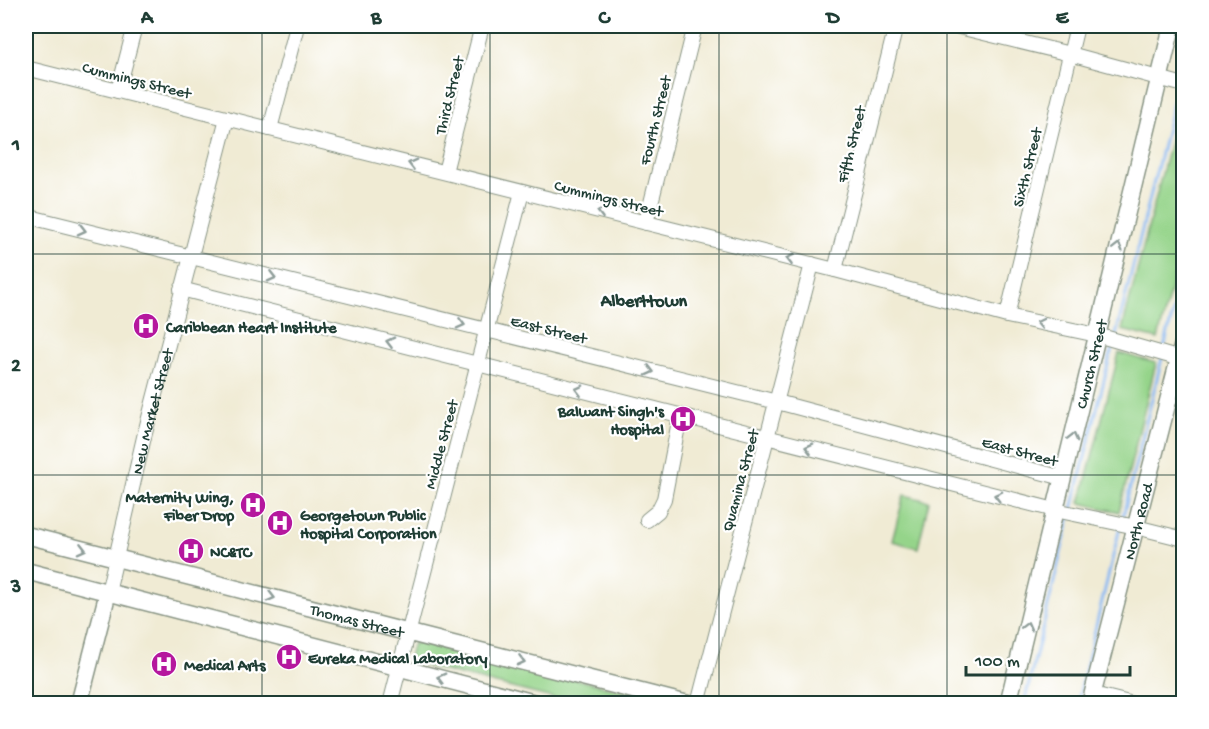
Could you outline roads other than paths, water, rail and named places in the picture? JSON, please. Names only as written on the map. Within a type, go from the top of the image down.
[{"type":"street","points":[[118,91],[135,26]]},
{"type":"street","points":[[270,129],[297,26]]},
{"type":"street","name":"Third Street","points":[[445,172],[482,26]]},
{"type":"street","name":"Fourth Street","points":[[646,223],[695,26]]},
{"type":"street","name":"Fifth Street","points":[[835,270],[896,26]]},
{"type":"street","points":[[955,26],[1184,85]]},
{"type":"street","name":"Sixth Street","points":[[1007,316],[1077,26]]},
{"type":"street","name":"Church Street","points":[[1008,704],[1172,26]]},
{"type":"street","name":"Cummings Street","points":[[26,68],[812,264],[1007,316],[1097,335],[1181,359]]},
{"type":"street","name":"New Market Street","points":[[79,704],[144,437],[227,118]]},
{"type":"street","name":"Middle Street","points":[[390,704],[522,192]]},
{"type":"street","name":"East Street","points":[[26,216],[777,402],[1062,478]]},
{"type":"street","name":"Quamina Street","points":[[698,704],[812,264]]},
{"type":"street","points":[[182,290],[1055,510],[1184,539]]},
{"type":"street","name":"North Road","points":[[1091,699],[1181,359],[1184,339]]},
{"type":"street","points":[[647,519],[658,511],[664,499],[680,416]]},
{"type":"street","name":"Thomas Street","points":[[26,535],[688,704]]},
{"type":"street","points":[[26,571],[539,704]]},
{"type":"street","points":[[1091,699],[1133,704]]},
{"type":"waterway","points":[[1179,79],[1184,60]]},
{"type":"waterway","points":[[1116,335],[1177,88]]},
{"type":"waterway","points":[[1164,348],[1184,269]]},
{"type":"waterway","points":[[1072,509],[1113,344]]},
{"type":"waterway","points":[[1122,520],[1162,358]]},
{"type":"waterway","points":[[1024,704],[1070,516]]},
{"type":"waterway","points":[[1077,704],[1120,527]]},
{"type":"place","name":"Caribbean Heart Institute","points":[[146,326]]},
{"type":"place","name":"Balwant Singh's Hospital","points":[[683,419]]},
{"type":"place","name":"Maternity Wing, Fiber Drop","points":[[253,505]]},
{"type":"place","name":"Georgetown Public Hospital Corporation","points":[[280,523]]},
{"type":"place","name":"NC&TC","points":[[191,551]]},
{"type":"place","name":"Eureka Medical Laboratory","points":[[289,657]]},
{"type":"place","name":"Medical Arts","points":[[164,664]]},
{"type":"district","name":"Alberttown","points":[[644,300]]}]
